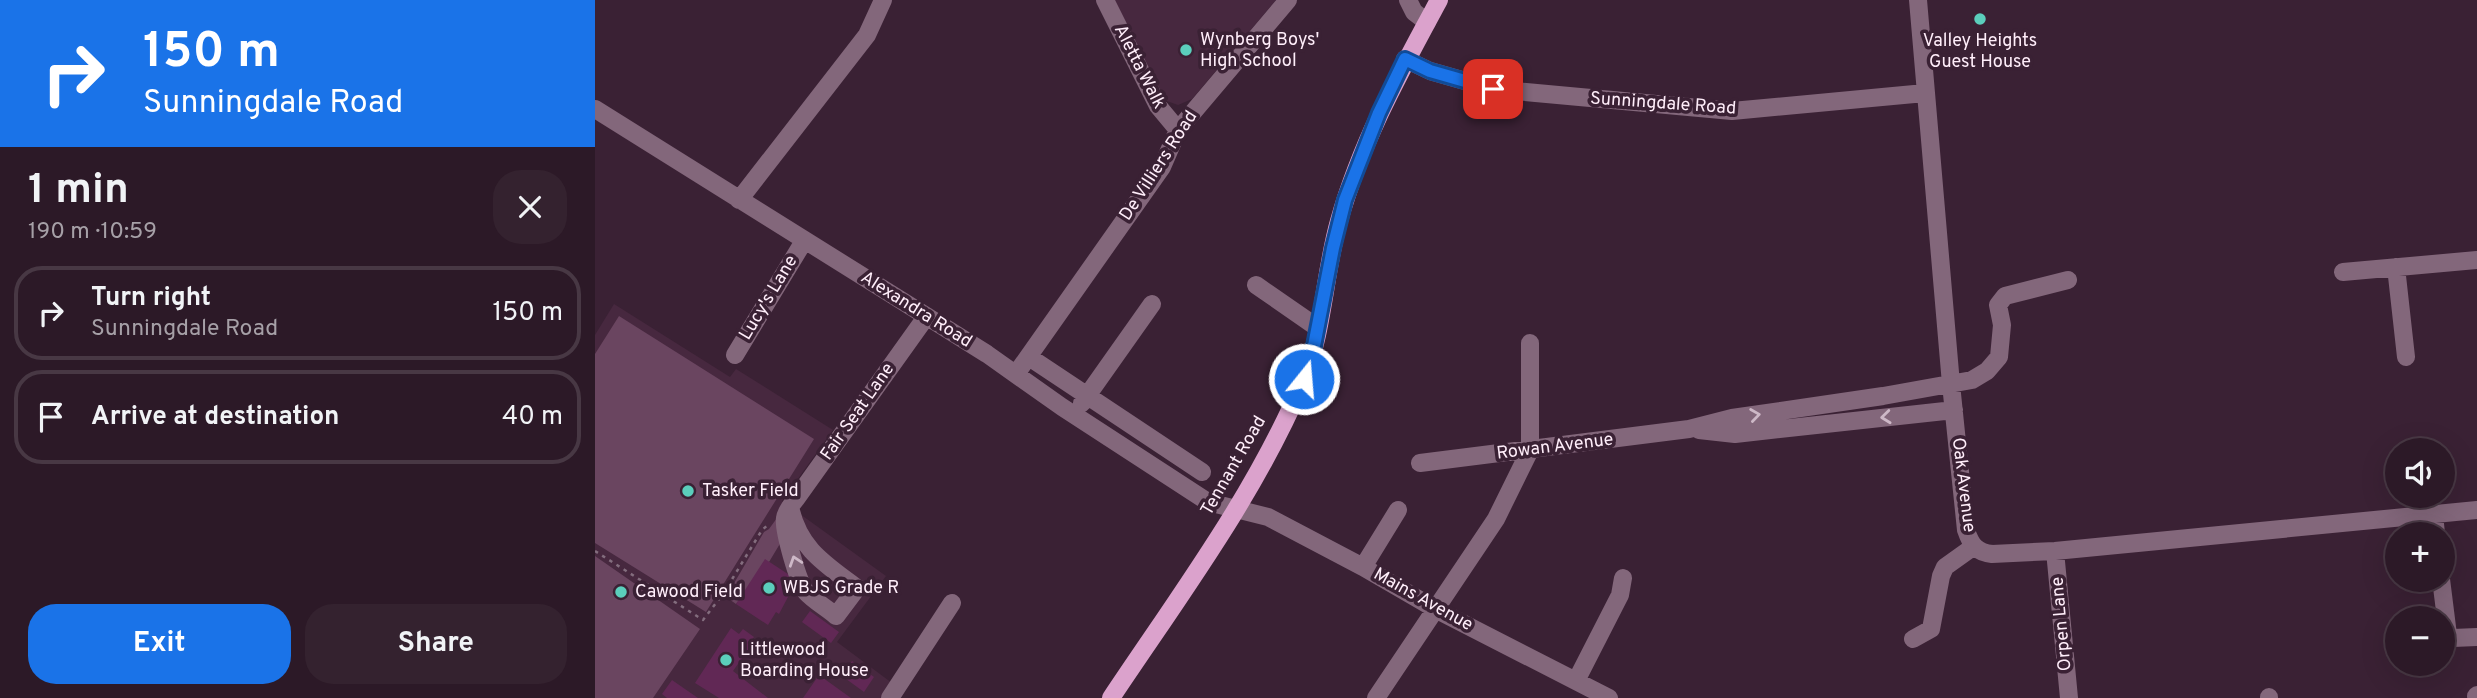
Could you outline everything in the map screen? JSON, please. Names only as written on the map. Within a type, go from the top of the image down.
[{"type":"main road","name":"Tennant Road","points":[[1111,698],[1235,510],[1269,453],[1304,379],[1318,328],[1335,236],[1345,200],[1379,113],[1405,59],[1439,0]]},
{"type":"street","points":[[739,200],[867,35],[883,0]]},
{"type":"street","name":"Aletta Walk","points":[[1105,0],[1158,106],[1178,130]]},
{"type":"street","name":"De Villiers Road","points":[[1016,374],[1162,167],[1178,130],[1288,0]]},
{"type":"street","points":[[1408,0],[1413,12],[1427,22]]},
{"type":"street","name":"Oak Avenue","points":[[1918,0],[1951,384],[1966,530],[1973,547],[1991,554],[2055,551],[2477,510]]},
{"type":"street","name":"Sunningdale Road","points":[[1405,59],[1430,71],[1493,89],[1732,111],[1925,93]]},
{"type":"street","name":"Alexandra Road","points":[[595,110],[1016,374],[1208,502],[1235,510]]},
{"type":"street","name":"Lucy's Lane","points":[[734,355],[804,241]]},
{"type":"street","points":[[2343,272],[2477,260]]},
{"type":"street","points":[[2396,267],[2406,357]]},
{"type":"street","name":"Rowan Avenue","points":[[1420,463],[1689,429],[1732,418],[1972,380],[1987,372],[2000,357],[2002,325],[1998,305],[2005,296],[2068,280]]},
{"type":"street","points":[[1256,285],[1318,328]]},
{"type":"street","points":[[1074,415],[1153,304]]},
{"type":"street","name":"Fair Seat Lane","points":[[790,508],[926,317]]},
{"type":"street","points":[[1376,698],[1496,519],[1530,450],[1530,343]]},
{"type":"street","points":[[1029,357],[1202,472]]},
{"type":"street","points":[[1053,400],[1065,382]]},
{"type":"street","name":"Rowan Avenue","points":[[1689,429],[1735,434],[1954,410]]},
{"type":"street","points":[[1147,463],[1160,443]]},
{"type":"street","points":[[790,508],[798,531],[809,550],[857,588],[836,616],[803,587],[789,545],[785,520],[790,508]]},
{"type":"street","name":"Mains Avenue","points":[[1235,510],[1261,514],[1363,567],[1437,610],[1609,698]]},
{"type":"street","points":[[1363,567],[1398,510]]},
{"type":"street","points":[[2434,514],[2435,522]]},
{"type":"street","points":[[1913,639],[1931,629],[1945,567],[1973,547]]},
{"type":"street","name":"Orpen Lane","points":[[2055,551],[2069,698]]},
{"type":"street","points":[[1576,681],[1620,595],[1623,578]]},
{"type":"street","points":[[2443,592],[2448,635],[2453,638],[2477,637]]},
{"type":"street","points":[[890,698],[952,603]]},
{"type":"path","points":[[595,551],[703,620],[741,567],[762,530],[768,527]]},
{"type":"shaded area","name":"Wynberg Boys' High School","points":[[1114,0],[1276,0],[1192,99],[1178,105],[1164,100]]},
{"type":"shaded area","points":[[614,304],[730,377],[736,369],[833,430],[782,501],[886,576],[837,642],[892,683],[882,698],[595,698],[595,335]]},
{"type":"shaded area","name":"Tasker Field","points":[[619,316],[814,439],[706,612],[595,543],[595,354]]},
{"type":"shaded area","points":[[777,518],[781,542],[736,604],[726,597],[764,532]]},
{"type":"shaded area","name":"Cawood Field","points":[[595,556],[700,629],[653,698],[595,698]]},
{"type":"building","name":"WBJS Grade R","points":[[765,559],[797,580],[779,614],[776,612],[768,625],[736,604]]},
{"type":"building","points":[[810,611],[839,632],[831,643],[802,622]]},
{"type":"building","name":"Littlewood Boarding House","points":[[731,628],[739,634],[743,629],[754,637],[733,671],[768,698],[719,698],[695,683]]},
{"type":"building","points":[[852,661],[874,677],[864,692],[842,676]]},
{"type":"building","name":"Littlewood Boarding House","points":[[819,675],[851,698],[803,698]]},
{"type":"building","points":[[672,680],[698,698],[667,698],[662,694]]},
{"type":"place","name":"Valley Heights Guest House","points":[[1980,19]]},
{"type":"place","name":"Wynberg Boys' High School","points":[[1186,50]]},
{"type":"place","name":"Tasker Field","points":[[688,491]]},
{"type":"place","name":"WBJS Grade R","points":[[769,588]]},
{"type":"place","name":"Cawood Field","points":[[621,592]]},
{"type":"place","name":"Littlewood Boarding House","points":[[726,660]]},
{"type":"route","points":[[1304,379],[1314,346],[1345,200],[1379,113],[1405,59],[1430,71],[1493,89]]}]
